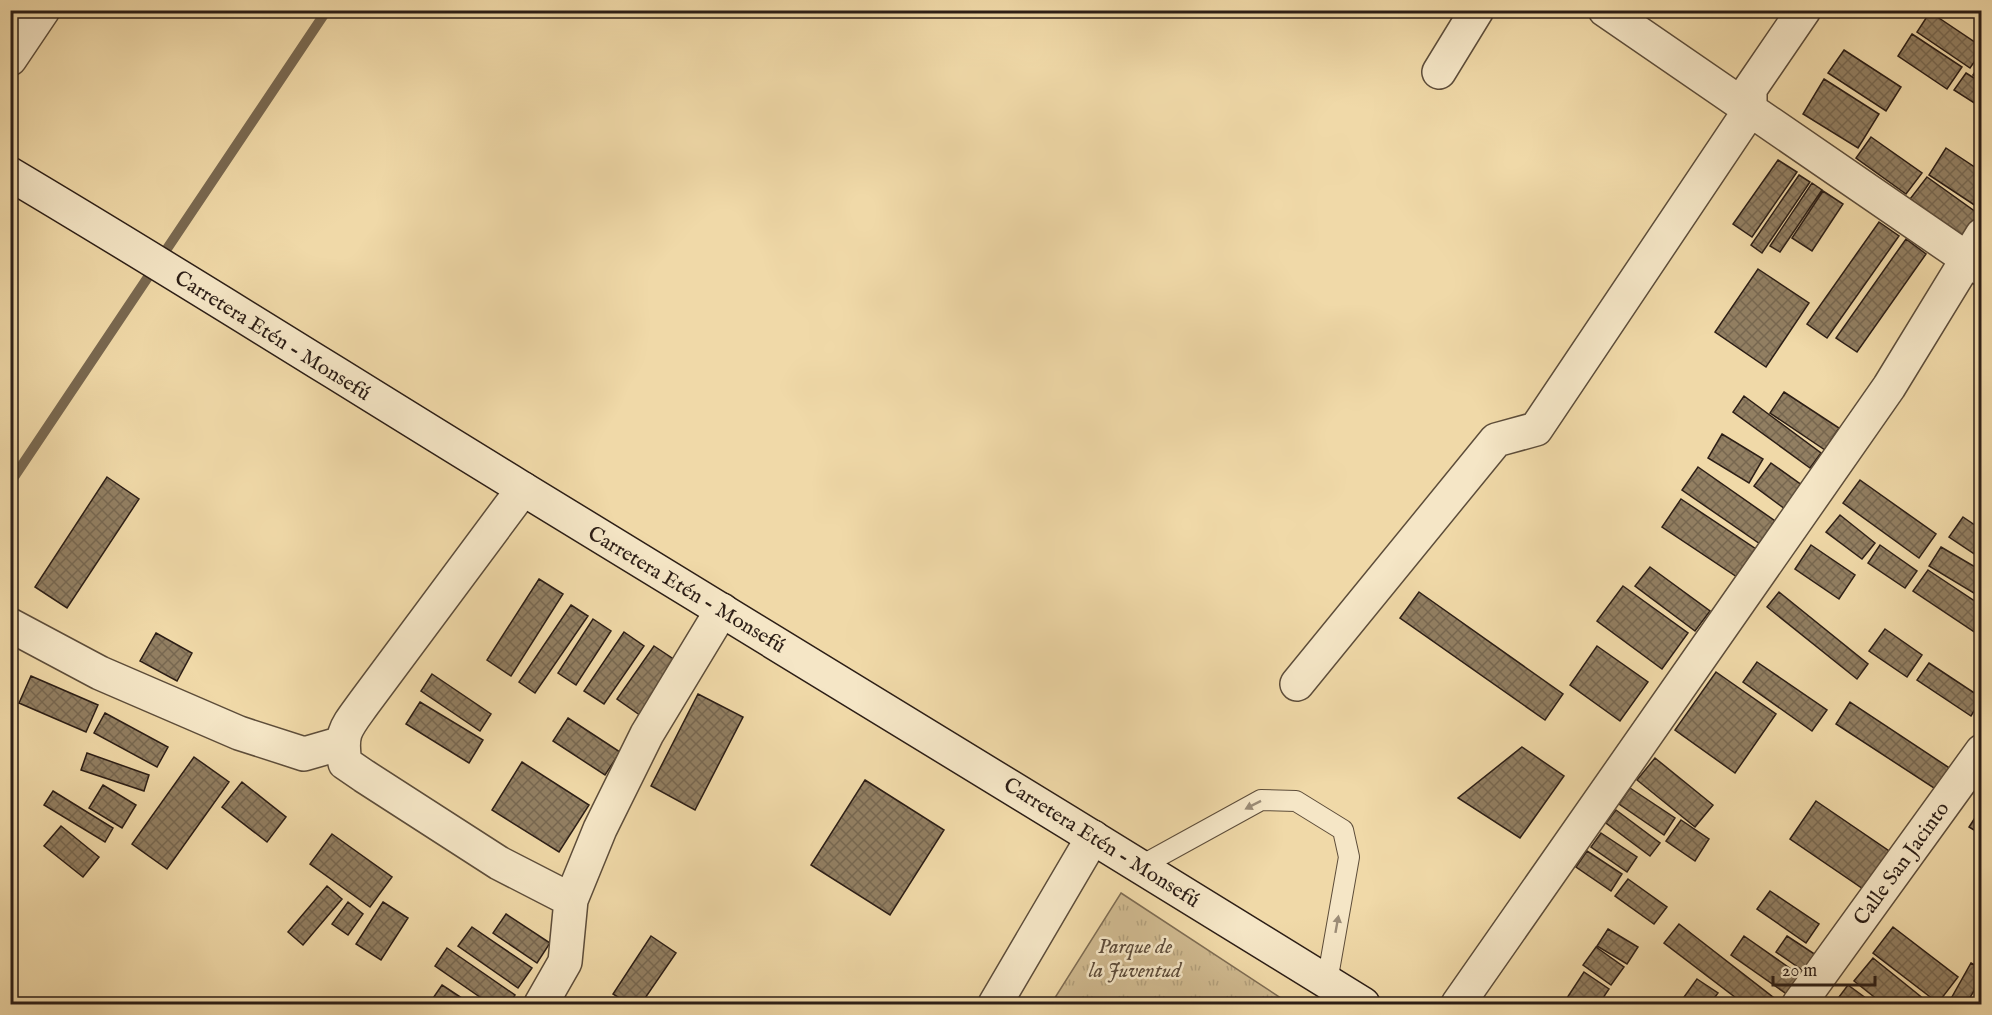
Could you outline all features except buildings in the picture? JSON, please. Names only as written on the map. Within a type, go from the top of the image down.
[{"type":"street","points":[[10,59],[43,10]]},
{"type":"street","points":[[1439,72],[1477,10]]},
{"type":"street","points":[[1458,1005],[1889,387],[1976,254],[1750,110],[1605,10]]},
{"type":"street","points":[[1297,684],[1496,440],[1536,429],[1750,110],[1750,89],[1804,10]]},
{"type":"street","name":"Carretera Etén - Monsefú","points":[[10,174],[140,251],[523,489],[1141,866],[1363,1005]]},
{"type":"street","points":[[523,489],[358,711],[347,727],[342,743],[345,763],[499,862],[571,900]]},
{"type":"street","points":[[541,1005],[565,962],[571,900],[600,829],[647,734],[722,610]]},
{"type":"street","points":[[10,625],[100,672],[239,733],[304,754],[342,743]]},
{"type":"street","name":"Calle San Jacinto","points":[[1799,1005],[1982,751]]},
{"type":"street","points":[[994,1005],[1093,837]]},
{"type":"lane","points":[[1141,866],[1261,800],[1296,801],[1321,816],[1342,830],[1349,857],[1327,982]]},
{"type":"green space","name":"Parque de la Juventud","points":[[1121,893],[1290,1004],[1051,1004]]},
{"type":"waterway","points":[[10,483],[327,10]]}]
